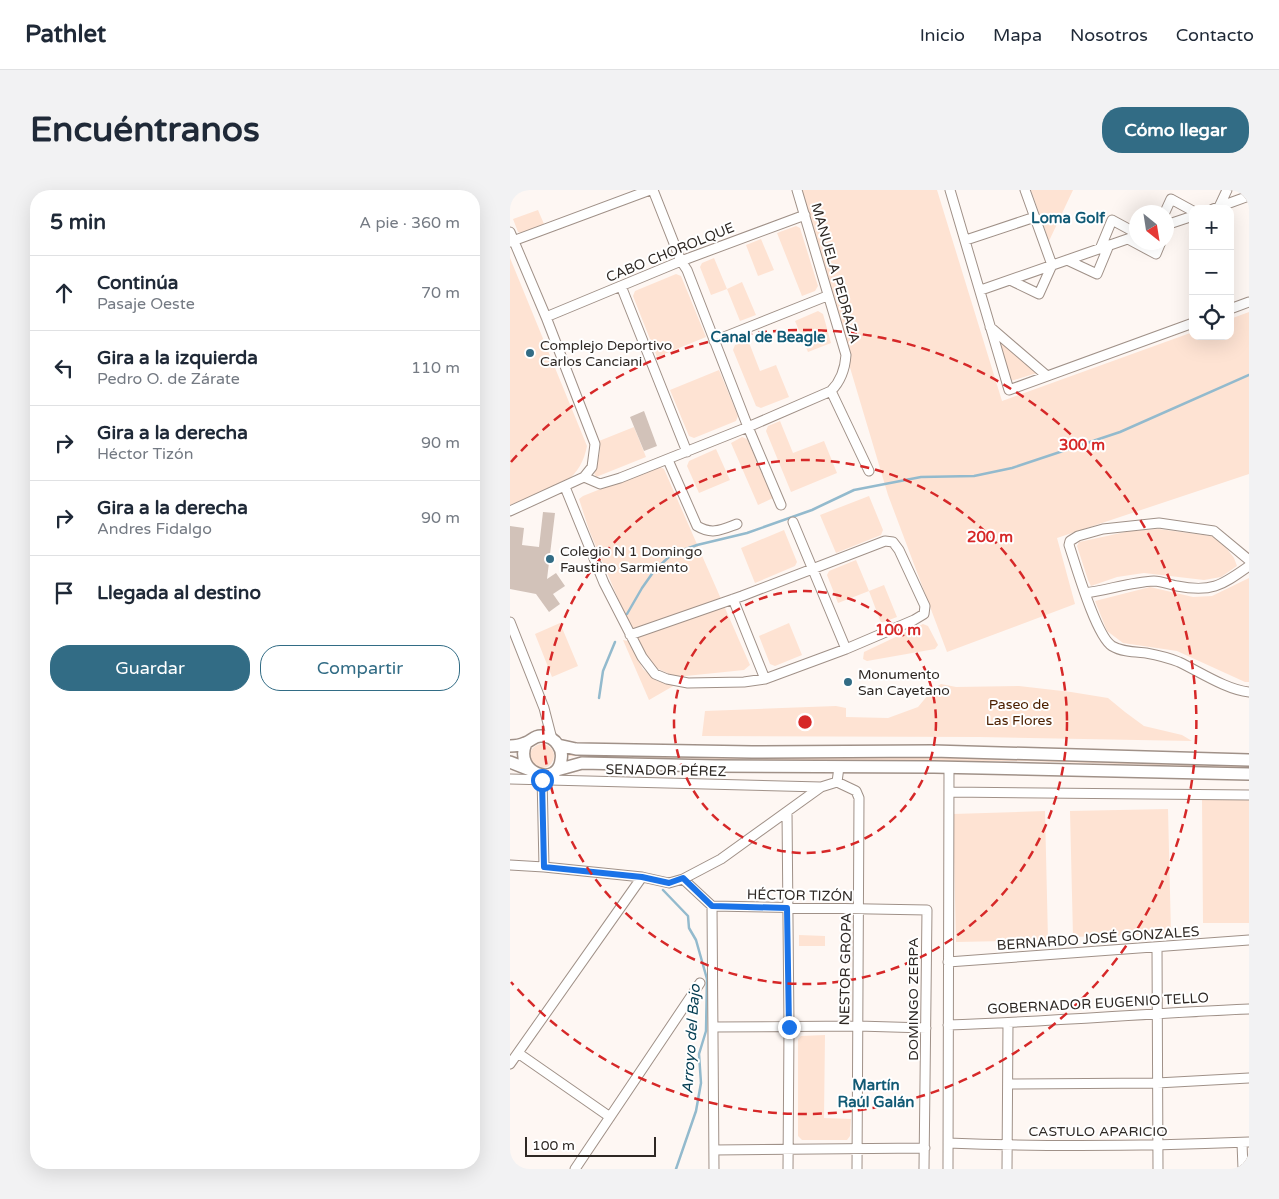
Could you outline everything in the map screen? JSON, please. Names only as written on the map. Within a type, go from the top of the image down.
[{"type":"main road","points":[[510,746],[526,743],[540,735],[576,749],[752,752],[933,751],[1249,760]]},
{"type":"main road","points":[[555,742],[562,757],[557,770]]},
{"type":"main road","points":[[526,743],[523,757],[530,770]]},
{"type":"main road","points":[[510,762],[530,770],[542,778],[557,770],[582,763],[949,767],[1249,774]]},
{"type":"street","points":[[512,242],[651,190],[681,261],[687,270],[748,427],[781,505]]},
{"type":"street","name":"MANUELA PEDRAZA","points":[[797,190],[846,355],[839,383],[831,390]]},
{"type":"street","points":[[950,190],[1009,390],[1189,324]]},
{"type":"street","points":[[1010,280],[1039,294],[1052,265],[1025,190]]},
{"type":"street","points":[[1222,205],[1227,190]]},
{"type":"street","points":[[1226,205],[1249,196]]},
{"type":"street","points":[[1168,205],[1171,200],[1189,214]]},
{"type":"street","name":"CABO CHOROLQUE","points":[[546,316],[681,261],[805,215]]},
{"type":"street","points":[[966,240],[1035,217]]},
{"type":"street","points":[[1174,223],[1189,217]]},
{"type":"street","points":[[1100,249],[1112,220],[1129,232]]},
{"type":"street","points":[[510,232],[512,242],[546,316],[595,444],[592,467],[584,478],[510,511]]},
{"type":"street","points":[[981,290],[1129,238]]},
{"type":"street","points":[[1067,260],[1097,274],[1110,245]]},
{"type":"street","points":[[621,286],[687,452]]},
{"type":"street","points":[[714,341],[827,296]]},
{"type":"street","points":[[1234,308],[1249,302]]},
{"type":"street","points":[[989,327],[1047,376]]},
{"type":"street","points":[[584,478],[600,484],[668,460],[831,390],[869,471]]},
{"type":"street","points":[[668,460],[697,526],[705,531],[715,532],[737,524]]},
{"type":"street","points":[[565,487],[604,584],[630,635],[642,657],[655,674],[667,679],[688,683],[744,682],[765,679],[846,649],[914,620],[924,614],[925,606],[899,550],[893,542],[885,541],[812,570],[630,635]]},
{"type":"street","points":[[793,522],[846,649]]},
{"type":"street","points":[[1249,560],[1214,531],[1206,528],[1159,523],[1103,529],[1078,536],[1070,541],[1069,545],[1091,610],[1111,646],[1124,651],[1172,660],[1219,682],[1249,692]]},
{"type":"street","points":[[1085,593],[1158,581],[1197,589],[1213,588],[1226,583],[1249,566]]},
{"type":"street","points":[[733,599],[765,679]]},
{"type":"street","points":[[510,622],[544,708],[555,742]]},
{"type":"street","points":[[510,865],[642,877],[669,883],[721,859],[821,787],[837,782],[839,767]]},
{"type":"street","points":[[948,1169],[949,767]]},
{"type":"street","points":[[542,778],[544,867]]},
{"type":"street","name":"SENADOR PÉREZ","points":[[510,779],[542,778],[821,787]]},
{"type":"street","name":"NESTOR GROPA","points":[[837,782],[856,791],[859,798],[857,1169]]},
{"type":"street","points":[[949,792],[1249,795]]},
{"type":"street","points":[[787,812],[788,1169]]},
{"type":"street","points":[[510,1064],[642,877]]},
{"type":"street","points":[[683,878],[712,906],[714,1169]]},
{"type":"street","name":"HÉCTOR TIZÓN","points":[[712,906],[927,910]]},
{"type":"street","name":"DOMINGO ZERPA","points":[[924,1169],[927,910]]},
{"type":"street","name":"BERNARDO JOSÉ GONZALES","points":[[948,962],[1249,940]]},
{"type":"street","points":[[1157,947],[1158,1169]]},
{"type":"street","points":[[575,1169],[700,983]]},
{"type":"street","name":"GOBERNADOR EUGENIO TELLO","points":[[948,1025],[1249,1009]]},
{"type":"street","points":[[1007,1169],[1008,1023]]},
{"type":"street","points":[[713,1027],[858,1026],[926,1028]]},
{"type":"street","points":[[518,1053],[610,1117]]},
{"type":"street","points":[[1008,1084],[1157,1082],[1249,1078]]},
{"type":"street","points":[[1243,1169],[1246,1142]]},
{"type":"street","name":"CASTULO APARICIO","points":[[948,1143],[1158,1146],[1246,1142]]},
{"type":"street","points":[[714,1150],[925,1148]]},
{"type":"green space","points":[[797,190],[937,190],[1002,401],[1189,333],[1189,340],[1234,340],[1234,318],[1249,312],[1249,474],[1057,538],[1075,604],[947,652],[888,495]]},
{"type":"green space","points":[[1031,190],[1073,190],[1049,241]]},
{"type":"green space","points":[[538,210],[544,224],[522,233],[518,232],[513,219]]},
{"type":"green space","points":[[796,226],[800,228],[818,286],[815,291],[802,296],[777,233]]},
{"type":"green space","points":[[761,239],[774,270],[758,276],[746,245]]},
{"type":"green space","name":"Complejo Deportivo Carlos Canciani","points":[[510,258],[587,446],[580,466],[574,475],[565,482],[510,505]]},
{"type":"green space","points":[[714,258],[727,289],[711,295],[700,267],[702,263]]},
{"type":"green space","points":[[676,274],[681,276],[706,337],[657,357],[633,296],[635,291]]},
{"type":"green space","points":[[742,282],[756,315],[740,321],[727,289]]},
{"type":"green space","points":[[818,311],[823,314],[831,343],[808,352],[795,321]]},
{"type":"green space","points":[[748,340],[760,371],[776,365],[789,397],[761,408],[756,406],[733,350],[735,345]]},
{"type":"green space","points":[[1000,341],[1037,372],[1037,373],[1011,381]]},
{"type":"green space","points":[[719,370],[738,416],[736,421],[694,438],[689,436],[670,390]]},
{"type":"green space","points":[[780,421],[793,453],[824,441],[837,473],[791,492],[766,431],[768,426]]},
{"type":"green space","points":[[634,427],[646,457],[596,477],[594,473],[598,461],[599,441]]},
{"type":"green space","points":[[742,437],[747,439],[773,498],[758,505],[731,443]]},
{"type":"green space","points":[[716,449],[730,480],[699,493],[687,466],[689,461]]},
{"type":"green space","points":[[658,466],[664,469],[750,665],[744,670],[676,677],[652,666],[619,601],[589,530],[579,499]]},
{"type":"green space","points":[[869,496],[883,530],[881,535],[836,553],[820,515]]},
{"type":"green space","points":[[1159,529],[1218,537],[1234,558],[1237,566],[1221,577],[1204,580],[1144,573],[1117,577],[1091,586],[1077,546],[1079,542],[1130,531]]},
{"type":"green space","points":[[784,530],[797,562],[795,566],[755,583],[741,548]]},
{"type":"green space","points":[[856,560],[869,591],[838,603],[827,575],[829,571]]},
{"type":"green space","points":[[1249,578],[1249,682],[1245,682],[1177,651],[1123,643],[1107,631],[1095,601],[1150,587],[1193,597],[1212,596]]},
{"type":"green space","points":[[884,585],[897,617],[881,623],[869,591]]},
{"type":"green space","points":[[560,623],[578,666],[552,677],[535,634]]},
{"type":"green space","points":[[789,623],[802,655],[775,666],[770,664],[759,636]]},
{"type":"green space","points":[[923,624],[928,626],[938,645],[935,649],[867,661],[863,659],[864,652]]},
{"type":"green space","points":[[623,640],[628,641],[643,669],[657,681],[675,685],[649,700]]},
{"type":"green space","name":"Paseo de Las Flores","points":[[941,684],[956,687],[1019,686],[1108,698],[1144,726],[1182,735],[1192,741],[980,737],[702,736],[705,711],[836,706],[846,708],[846,717],[888,718],[918,707],[933,689]]},
{"type":"green space","points":[[542,744],[551,747],[554,756],[551,765],[542,768],[533,765],[530,756],[533,747]]},
{"type":"green space","points":[[591,753],[812,758],[1021,758],[1249,765],[1249,768],[1022,761],[812,761],[568,755]]},
{"type":"green space","points":[[1249,799],[1249,923],[1203,923],[1202,800]]},
{"type":"green space","points":[[1168,809],[1171,934],[1073,937],[1070,811]]},
{"type":"green space","points":[[1045,811],[1048,940],[956,942],[953,814]]},
{"type":"green space","points":[[799,935],[825,936],[825,946],[799,946]]},
{"type":"green space","points":[[825,1035],[824,1118],[851,1119],[850,1136],[847,1140],[802,1140],[798,1136],[798,1039],[801,1036]]},
{"type":"building","points":[[644,411],[657,446],[644,451],[630,417]]},
{"type":"building","points":[[543,512],[555,513],[547,579],[556,573],[565,586],[553,594],[560,604],[549,612],[536,594],[510,589],[510,526],[524,528],[522,545],[539,547]]},
{"type":"waterway","points":[[627,614],[654,571],[672,554],[697,545],[747,533],[812,510],[854,490],[921,477],[974,476],[1012,468],[1120,432],[1249,375]]},
{"type":"waterway","points":[[599,698],[603,671],[615,642]]},
{"type":"waterway","name":"Arroyo del Bajo","points":[[663,890],[688,916],[689,928],[696,940],[707,979],[706,1031],[699,1054],[701,1083],[696,1111],[676,1169]]},
{"type":"place","name":"Complejo Deportivo Carlos Canciani","points":[[530,353]]},
{"type":"place","name":"Colegio N 1 Domingo Faustino Sarmiento","points":[[550,559]]},
{"type":"place","name":"Monumento San Cayetano","points":[[848,682]]},
{"type":"district","name":"Loma Golf","points":[[1068,218]]},
{"type":"district","name":"Canal de Beagle","points":[[768,337]]},
{"type":"district","name":"Martín Raúl Galán","points":[[876,1094]]},
{"type":"route","points":[[542,780],[544,867],[642,877],[669,883],[683,878],[712,906],[787,908],[789,1027]]}]
